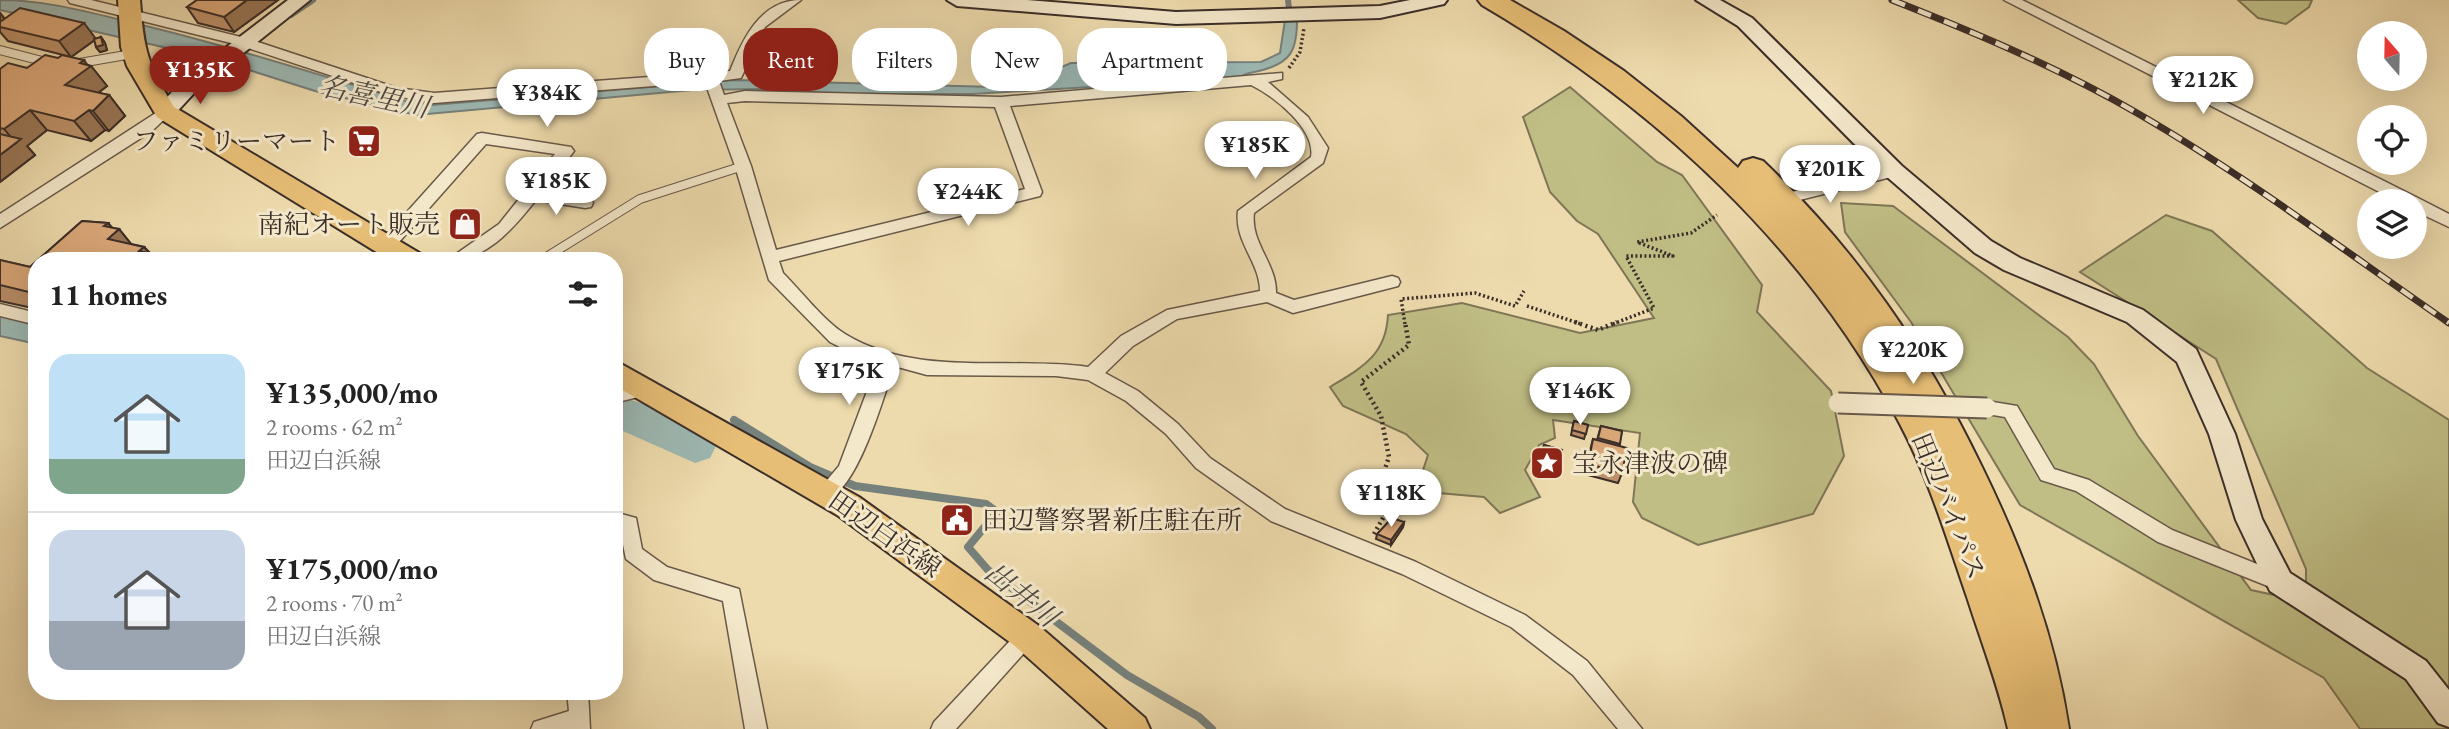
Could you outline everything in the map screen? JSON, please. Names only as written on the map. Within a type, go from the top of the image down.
[{"type":"highway","name":"田辺バイパス","points":[[1490,0],[1614,66]]},
{"type":"highway","name":"田辺バイパス","points":[[1522,0],[1614,66],[1685,133],[1771,202],[1853,279],[1920,377],[1993,526],[2029,622],[2031,725]]},
{"type":"highway","name":"田辺バイパス","points":[[1771,202],[1904,400],[1954,506],[2031,725]]},
{"type":"highway","points":[[2029,622],[2055,698],[2062,729]]},
{"type":"main road","points":[[129,10],[133,50],[144,79],[165,112],[396,252]]},
{"type":"main road","name":"田辺白浜線","points":[[623,376],[826,492],[1027,636],[1133,729]]},
{"type":"street","points":[[75,0],[129,10],[244,42],[395,92],[434,98],[644,83]]},
{"type":"street","points":[[0,222],[147,128],[208,71],[300,0]]},
{"type":"street","points":[[729,76],[736,75],[748,44],[760,24],[794,0]]},
{"type":"street","points":[[957,0],[1175,18],[1380,12],[1437,0]]},
{"type":"street","points":[[1706,0],[1745,22],[1894,171],[1983,247],[2012,264],[2135,316],[2187,356],[2222,434],[2249,520],[2280,582]]},
{"type":"street","points":[[2011,0],[2387,189]]},
{"type":"street","points":[[718,98],[745,96],[1001,102],[1255,81],[1277,76]]},
{"type":"street","points":[[1255,81],[1269,86],[1280,96],[1316,138],[1321,149],[1318,159],[1246,211],[1244,231],[1267,277],[1268,296]]},
{"type":"street","points":[[716,91],[743,166],[775,276],[836,337],[867,353],[927,368],[1056,369],[1092,374],[1132,396],[1172,429],[1203,463],[1278,515],[1365,550],[1518,621],[1580,668],[1631,729]]},
{"type":"street","points":[[769,258],[1034,192],[1001,102]]},
{"type":"street","points":[[386,246],[482,138],[566,151],[505,228],[468,252]]},
{"type":"street","points":[[1771,202],[1894,171]]},
{"type":"street","points":[[532,194],[586,203]]},
{"type":"street","points":[[2427,209],[2449,221]]},
{"type":"street","points":[[1092,374],[1127,341],[1173,314],[1268,296],[1293,307],[1392,282]]},
{"type":"street","points":[[0,310],[28,317]]},
{"type":"street","points":[[826,492],[847,470],[888,359]]},
{"type":"street","points":[[623,394],[643,388]]},
{"type":"street","points":[[1838,403],[2011,411],[2048,475],[2082,485],[2165,536],[2280,582],[2416,670],[2449,713]]},
{"type":"street","points":[[623,522],[629,524],[633,553],[661,574],[732,595],[756,729]]},
{"type":"street","points":[[942,729],[1027,636]]},
{"type":"street","points":[[542,729],[581,723],[578,700]]},
{"type":"lane","points":[[0,50],[63,65],[133,50]]},
{"type":"lane","points":[[555,252],[640,199],[743,166]]},
{"type":"path","points":[[1277,76],[1292,66],[1300,52],[1303,29],[1316,22],[1312,15]]},
{"type":"path","points":[[1527,306],[1598,330],[1654,308],[1626,256],[1673,256],[1637,242],[1683,237],[1711,222],[1717,215]]},
{"type":"path","points":[[1365,550],[1387,511],[1375,498],[1389,457],[1381,416],[1361,382],[1409,345],[1401,299],[1475,293],[1515,306],[1524,290]]},
{"type":"shaded area","points":[[2238,0],[2312,0],[2309,7],[2286,24],[2258,18]]},
{"type":"shaded area","points":[[1570,87],[1657,162],[1682,175],[1762,285],[1757,312],[1831,391],[1844,456],[1813,514],[1698,545],[1642,518],[1633,502],[1640,433],[1553,420],[1555,438],[1539,445],[1525,470],[1540,497],[1500,513],[1484,497],[1416,491],[1428,455],[1406,434],[1343,406],[1330,387],[1361,367],[1377,351],[1386,329],[1388,315],[1462,303],[1580,333],[1654,318],[1598,234],[1577,221],[1550,192],[1523,117]]},
{"type":"shaded area","points":[[1841,203],[1893,206],[2068,337],[2094,364],[2138,436],[2251,590],[2306,602],[2306,569],[2216,359],[2080,272],[2166,215],[2212,231],[2367,368],[2449,420],[2449,729],[2360,729],[2324,678],[2020,505],[1911,322],[1845,232]]},
{"type":"water","points":[[0,0],[54,5],[107,16],[243,52],[409,102],[432,105],[644,87],[644,91],[681,91],[416,115],[315,91],[211,58],[0,10]]},
{"type":"water","points":[[1285,20],[1297,20],[1296,40],[1285,60],[1239,78],[1227,79],[1227,62],[1261,62],[1280,53]]},
{"type":"water","points":[[1077,63],[1077,88],[1063,89],[1063,66]]},
{"type":"water","points":[[729,80],[743,80],[743,89],[729,89]]},
{"type":"water","points":[[838,83],[852,83],[852,91],[957,91],[957,86],[971,86],[971,91],[1023,91],[973,94],[840,94],[793,91],[838,91]]},
{"type":"water","points":[[0,314],[28,321],[28,342],[0,336]]},
{"type":"building","points":[[197,0],[247,0],[224,17],[187,7]]},
{"type":"building","points":[[20,8],[84,23],[59,41],[0,27],[0,22]]},
{"type":"building","points":[[101,37],[103,45],[96,47],[94,39]]},
{"type":"building","points":[[45,55],[58,58],[62,55],[84,60],[80,63],[91,66],[65,85],[109,95],[93,111],[89,110],[74,121],[30,110],[4,129],[0,128],[0,69],[8,63],[27,68]]},
{"type":"building","points":[[0,134],[21,139],[0,155]]},
{"type":"building","points":[[82,221],[108,223],[104,226],[119,229],[108,239],[144,247],[139,251],[143,252],[47,252]]},
{"type":"building","points":[[0,260],[28,267],[28,292],[0,285]]},
{"type":"building","points":[[1574,421],[1588,425],[1586,434],[1572,430]]},
{"type":"building","points":[[1601,426],[1622,431],[1620,444],[1598,438]]},
{"type":"building","points":[[1593,439],[1627,448],[1622,473],[1588,464]]},
{"type":"building","points":[[1544,445],[1562,450],[1560,460],[1541,455]]},
{"type":"building","points":[[1392,518],[1404,522],[1391,540],[1377,534]]},
{"type":"waterway","points":[[291,15],[313,0]]},
{"type":"waterway","name":"名喜里川","points":[[1288,0],[1290,17]]},
{"type":"waterway","name":"出井川","points":[[623,414],[646,421],[695,446]]},
{"type":"waterway","name":"出井川","points":[[734,420],[810,467],[855,486],[986,504],[997,512],[968,547],[988,570],[1127,675],[1199,717],[1212,729]]},
{"type":"railway","points":[[1892,0],[2017,52],[2137,113],[2256,188],[2449,323]]},
{"type":"place","name":"ファミリーマート","points":[[364,141]]},
{"type":"place","name":"南紀オート販売","points":[[465,224]]},
{"type":"place","name":"宝永津波の碑","points":[[1547,463]]},
{"type":"place","name":"田辺警察署新庄駐在所","points":[[957,520]]}]
